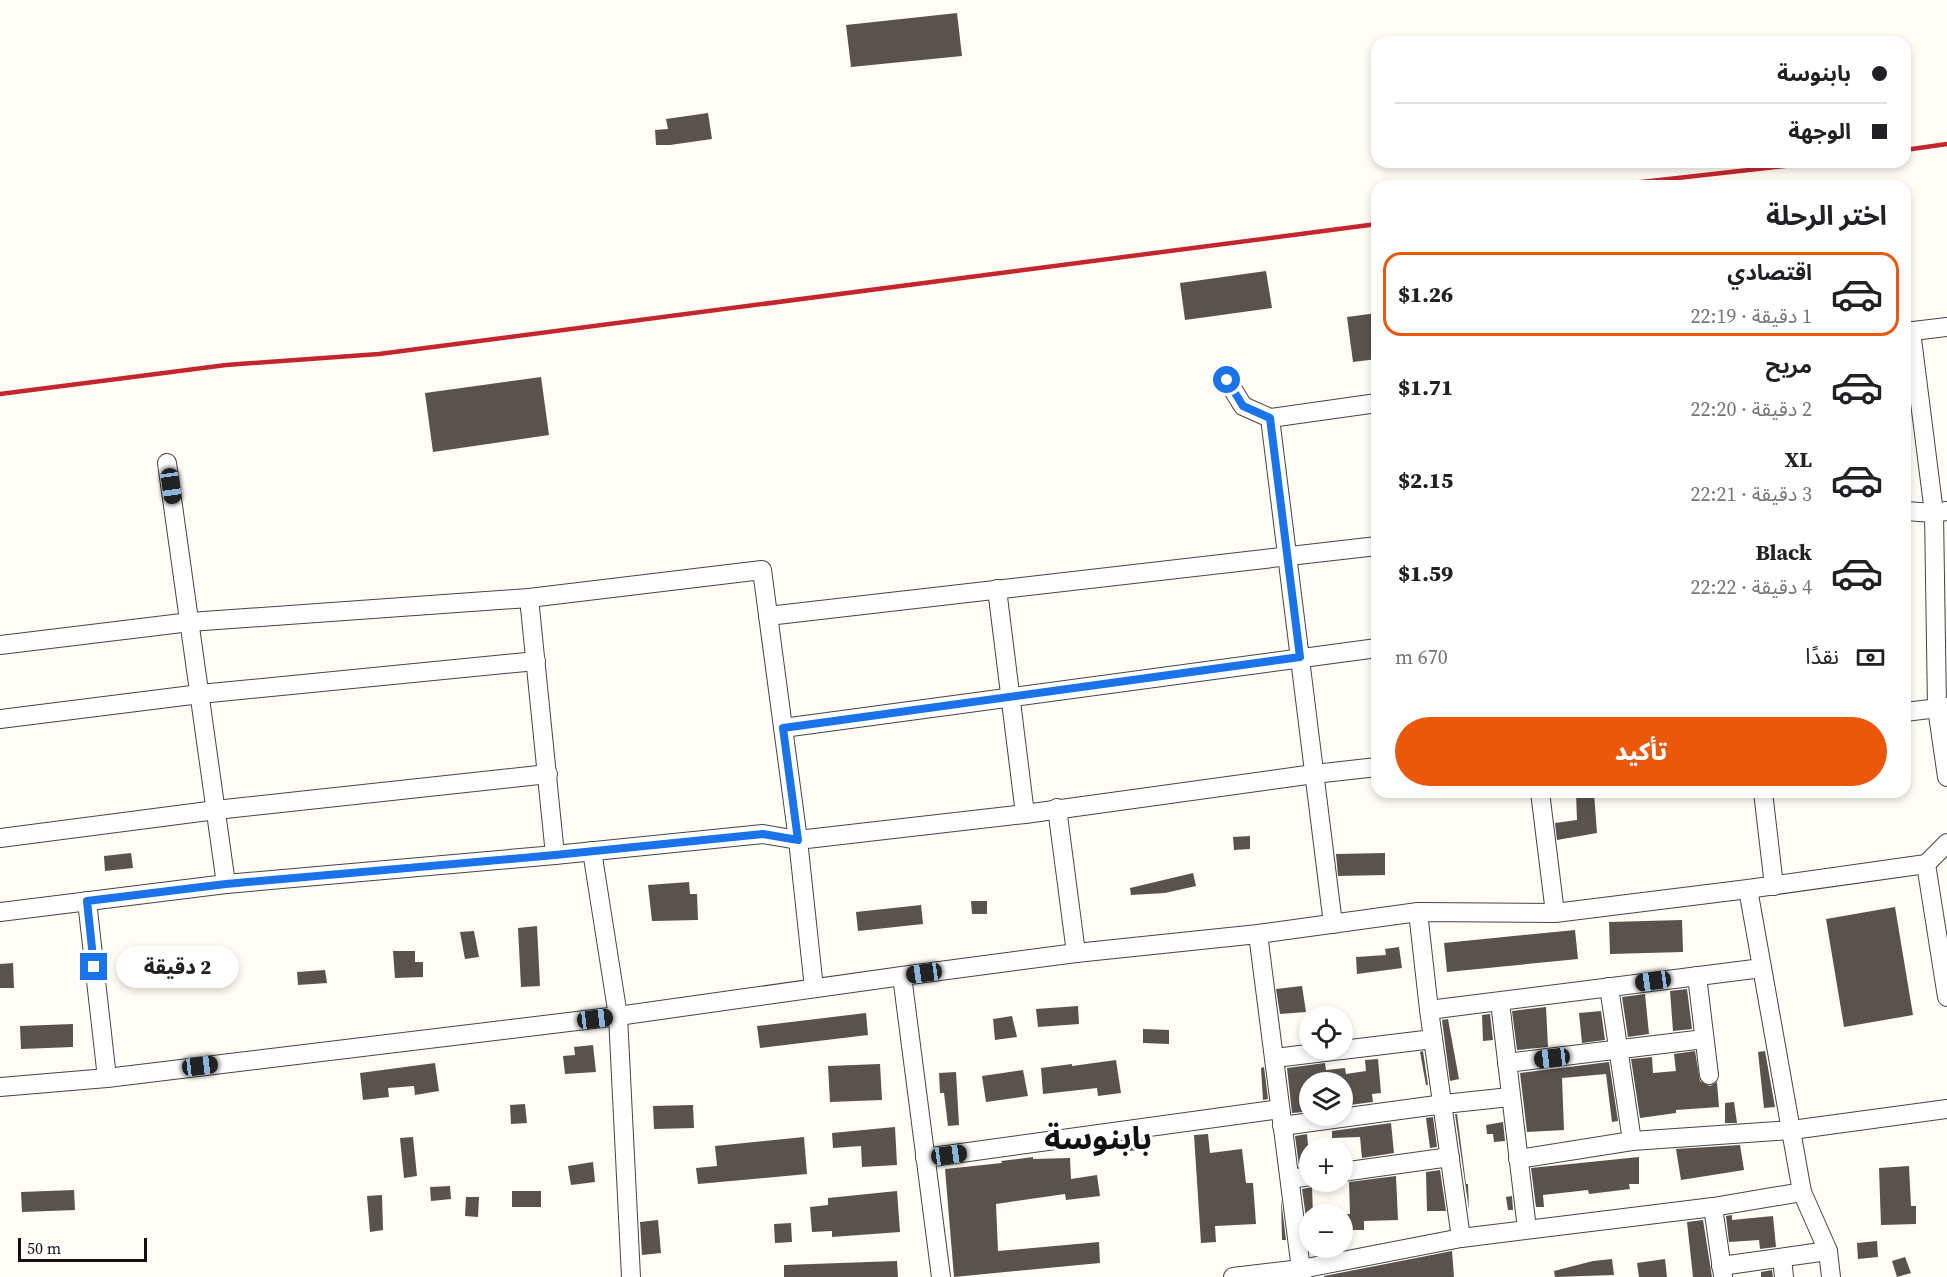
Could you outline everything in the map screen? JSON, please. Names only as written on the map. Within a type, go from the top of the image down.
[{"type":"street","points":[[1911,332],[1947,327]]},
{"type":"street","points":[[1911,349],[1940,512],[1942,708],[1947,777]]},
{"type":"street","points":[[1227,380],[1243,406],[1270,418],[1371,404]]},
{"type":"street","points":[[1270,418],[1334,924]]},
{"type":"street","points":[[167,463],[226,884]]},
{"type":"street","points":[[1911,512],[1940,512]]},
{"type":"street","points":[[768,616],[1371,547]]},
{"type":"street","points":[[0,645],[190,622],[529,598],[762,570],[798,840],[814,988]]},
{"type":"street","points":[[997,589],[1025,814]]},
{"type":"street","points":[[529,598],[555,855]]},
{"type":"street","points":[[783,728],[1371,649]]},
{"type":"street","points":[[0,719],[200,694],[536,661]]},
{"type":"street","points":[[1911,711],[1942,708]]},
{"type":"street","points":[[0,912],[226,884],[763,834],[798,840],[1025,814],[1371,768]]},
{"type":"street","points":[[0,838],[216,810],[548,774]]},
{"type":"street","points":[[1541,798],[1555,913]]},
{"type":"street","points":[[1764,798],[1774,886]]},
{"type":"street","points":[[1057,808],[1076,953]]},
{"type":"street","points":[[0,1087],[107,1078],[618,1016],[1076,953],[1258,934],[1418,912],[1555,913],[1748,890],[1926,864],[1947,843]]},
{"type":"street","points":[[592,851],[618,1016],[632,1277]]},
{"type":"street","points":[[1926,864],[1947,997]]},
{"type":"street","points":[[1748,890],[1802,1192],[1828,1251],[1831,1277]]},
{"type":"street","points":[[87,901],[107,1078]]},
{"type":"street","points":[[1418,912],[1429,1010],[1461,1238]]},
{"type":"street","points":[[1258,934],[1302,1273]]},
{"type":"street","points":[[1429,1010],[1762,968]]},
{"type":"street","points":[[902,976],[941,1277]]},
{"type":"street","points":[[1697,976],[1709,1075]]},
{"type":"street","points":[[1609,987],[1632,1142]]},
{"type":"street","points":[[1500,1002],[1527,1229]]},
{"type":"street","points":[[1353,1049],[1433,1039]]},
{"type":"street","points":[[1507,1063],[1704,1039]]},
{"type":"street","points":[[1275,1058],[1299,1055]]},
{"type":"street","points":[[926,1158],[1282,1117],[1444,1104],[1510,1096]]},
{"type":"street","points":[[1518,1159],[1632,1142],[1792,1130],[1947,1109]]},
{"type":"street","points":[[1353,1170],[1450,1156]]},
{"type":"street","points":[[1290,1179],[1299,1178]]},
{"type":"street","points":[[1233,1277],[1302,1273],[1461,1238],[1713,1207],[1802,1192]]},
{"type":"street","points":[[1713,1207],[1722,1271],[1828,1251]]},
{"type":"street","points":[[1782,1258],[1784,1277]]},
{"type":"building","points":[[957,13],[962,56],[851,67],[846,25]]},
{"type":"building","points":[[708,113],[712,139],[656,145],[655,130],[668,129],[666,119]]},
{"type":"building","points":[[1266,271],[1272,308],[1185,320],[1180,283]]},
{"type":"building","points":[[1371,314],[1371,360],[1353,362],[1347,317]]},
{"type":"building","points":[[541,377],[549,435],[433,452],[425,393]]},
{"type":"building","points":[[1576,798],[1594,798],[1597,833],[1557,840],[1555,823],[1577,820]]},
{"type":"building","points":[[1250,836],[1250,849],[1234,850],[1233,837]]},
{"type":"building","points":[[131,853],[133,868],[105,871],[104,856]]},
{"type":"building","points":[[1385,853],[1385,875],[1338,876],[1336,854]]},
{"type":"building","points":[[1193,873],[1196,886],[1165,893],[1131,895],[1130,888]]},
{"type":"building","points":[[689,882],[690,894],[697,894],[698,920],[652,921],[648,885]]},
{"type":"building","points":[[971,901],[987,901],[987,914],[972,914]]},
{"type":"building","points":[[921,905],[923,924],[858,931],[856,912]]},
{"type":"building","points":[[1895,907],[1913,1015],[1844,1027],[1826,919]]},
{"type":"building","points":[[1682,920],[1683,952],[1610,954],[1609,922]]},
{"type":"building","points":[[537,926],[540,986],[521,987],[518,928]]},
{"type":"building","points":[[1575,930],[1578,959],[1447,972],[1444,943]]},
{"type":"building","points":[[474,931],[479,957],[465,959],[460,932]]},
{"type":"building","points":[[1399,947],[1402,968],[1357,974],[1356,957],[1386,955],[1385,949]]},
{"type":"building","points":[[393,951],[415,951],[415,962],[423,962],[423,977],[395,978]]},
{"type":"building","points":[[13,963],[14,988],[0,988],[0,964]]},
{"type":"building","points":[[325,970],[327,983],[298,985],[297,972]]},
{"type":"building","points":[[1302,986],[1305,1006],[1299,1006],[1299,1013],[1280,1014],[1276,989]]},
{"type":"building","points":[[1687,989],[1692,1029],[1673,1031],[1670,991]]},
{"type":"building","points":[[1645,994],[1649,1034],[1628,1037],[1622,997]]},
{"type":"building","points":[[1078,1006],[1079,1024],[1038,1027],[1036,1009]]},
{"type":"building","points":[[1546,1007],[1548,1047],[1517,1050],[1512,1011]]},
{"type":"building","points":[[1601,1011],[1605,1040],[1582,1043],[1579,1013]]},
{"type":"building","points":[[866,1013],[868,1035],[760,1048],[757,1026]]},
{"type":"building","points":[[1490,1014],[1493,1040],[1483,1041],[1482,1015]]},
{"type":"building","points":[[1012,1016],[1017,1037],[995,1040],[993,1019]]},
{"type":"building","points":[[1448,1019],[1459,1079],[1450,1081],[1442,1020]]},
{"type":"building","points":[[73,1024],[73,1047],[21,1049],[20,1026]]},
{"type":"building","points":[[1143,1029],[1169,1030],[1169,1044],[1143,1043]]},
{"type":"building","points":[[593,1045],[596,1072],[565,1074],[563,1056],[575,1055],[574,1047]]},
{"type":"building","points":[[1423,1051],[1428,1085],[1426,1085],[1420,1052]]},
{"type":"building","points":[[1695,1051],[1700,1081],[1710,1086],[1717,1082],[1719,1107],[1676,1110],[1676,1113],[1640,1118],[1631,1059],[1652,1057],[1653,1073],[1676,1071],[1674,1054]]},
{"type":"building","points":[[1765,1051],[1775,1107],[1764,1108],[1758,1052]]},
{"type":"building","points":[[1378,1059],[1381,1093],[1372,1094],[1373,1102],[1353,1105],[1353,1073],[1366,1071],[1365,1060]]},
{"type":"building","points":[[1116,1060],[1121,1093],[1098,1096],[1097,1088],[1043,1094],[1041,1068]]},
{"type":"building","points":[[1609,1062],[1618,1121],[1612,1122],[1606,1074],[1562,1078],[1564,1130],[1527,1132],[1520,1073]]},
{"type":"building","points":[[435,1063],[439,1091],[415,1095],[414,1086],[388,1088],[389,1097],[363,1100],[360,1073]]},
{"type":"building","points":[[1325,1063],[1326,1070],[1345,1068],[1346,1072],[1299,1072],[1299,1112],[1292,1113],[1287,1068]]},
{"type":"building","points":[[880,1064],[882,1100],[830,1102],[828,1066]]},
{"type":"building","points":[[1264,1067],[1268,1099],[1263,1100],[1261,1068]]},
{"type":"building","points":[[1023,1070],[1028,1096],[986,1102],[982,1076]]},
{"type":"building","points":[[956,1072],[959,1125],[948,1126],[944,1093],[940,1093],[939,1073]]},
{"type":"building","points":[[1734,1102],[1737,1123],[1725,1123],[1725,1103]]},
{"type":"building","points":[[525,1104],[527,1123],[511,1124],[510,1105]]},
{"type":"building","points":[[693,1105],[694,1128],[654,1129],[653,1106]]},
{"type":"building","points":[[1455,1114],[1457,1114],[1466,1184],[1468,1184],[1469,1210]]},
{"type":"building","points":[[1433,1117],[1437,1147],[1430,1148],[1426,1118]]},
{"type":"building","points":[[1503,1122],[1505,1141],[1494,1142],[1493,1134],[1487,1134],[1486,1125]]},
{"type":"building","points":[[1391,1123],[1394,1153],[1362,1158],[1360,1137],[1332,1138],[1332,1131]]},
{"type":"building","points":[[895,1127],[897,1165],[862,1167],[861,1146],[833,1148],[832,1133]]},
{"type":"building","points":[[1208,1134],[1210,1153],[1242,1149],[1246,1183],[1253,1183],[1256,1224],[1215,1226],[1216,1242],[1201,1243],[1194,1135]]},
{"type":"building","points":[[1307,1134],[1307,1138],[1299,1138],[1299,1166],[1295,1136]]},
{"type":"building","points":[[413,1137],[417,1176],[404,1178],[400,1138]]},
{"type":"building","points":[[804,1137],[807,1174],[698,1184],[696,1168],[717,1166],[715,1146]]},
{"type":"building","points":[[1145,1139],[1145,1150],[1125,1151],[1125,1142]]},
{"type":"building","points":[[1740,1145],[1744,1170],[1681,1180],[1676,1149]]},
{"type":"building","points":[[1033,1157],[1033,1159],[1070,1158],[1071,1179],[1097,1175],[1100,1196],[1066,1200],[1065,1194],[996,1204],[998,1251],[1099,1242],[1100,1263],[954,1277],[945,1169]]},
{"type":"building","points":[[1639,1157],[1639,1184],[1629,1184],[1630,1189],[1589,1194],[1588,1190],[1543,1195],[1544,1207],[1536,1207],[1531,1168]]},
{"type":"building","points":[[593,1162],[595,1182],[571,1185],[568,1166]]},
{"type":"building","points":[[1909,1166],[1911,1206],[1916,1206],[1916,1224],[1881,1225],[1879,1168]]},
{"type":"building","points":[[1440,1170],[1446,1211],[1427,1211],[1426,1172]]},
{"type":"building","points":[[1396,1176],[1398,1220],[1364,1221],[1364,1230],[1353,1230],[1353,1204],[1350,1204],[1349,1192],[1353,1192],[1353,1181]]},
{"type":"building","points":[[450,1186],[451,1199],[431,1201],[430,1187]]},
{"type":"building","points":[[74,1190],[75,1210],[22,1212],[21,1192]]},
{"type":"building","points":[[512,1191],[541,1191],[541,1207],[512,1207]]},
{"type":"building","points":[[897,1191],[900,1232],[832,1237],[832,1231],[812,1232],[810,1207],[828,1205],[828,1198]]},
{"type":"building","points":[[1302,1192],[1312,1192],[1313,1204],[1304,1204]]},
{"type":"building","points":[[382,1195],[383,1230],[370,1232],[367,1196]]},
{"type":"building","points":[[1512,1196],[1513,1210],[1508,1210],[1506,1197]]},
{"type":"building","points":[[466,1197],[479,1197],[478,1217],[465,1216]]},
{"type":"building","points":[[1281,1199],[1286,1240],[1282,1240]]},
{"type":"building","points":[[1732,1215],[1732,1220],[1773,1216],[1776,1247],[1760,1249],[1759,1240],[1729,1242],[1726,1216]]},
{"type":"building","points":[[658,1220],[661,1253],[642,1255],[640,1222]]},
{"type":"building","points":[[1703,1220],[1712,1277],[1693,1277],[1687,1222]]},
{"type":"building","points":[[791,1223],[792,1242],[775,1243],[774,1224]]},
{"type":"building","points":[[1877,1241],[1878,1257],[1858,1259],[1857,1243]]},
{"type":"building","points":[[1452,1251],[1454,1277],[1324,1277],[1324,1276]]},
{"type":"building","points":[[1905,1257],[1911,1273],[1897,1277],[1892,1261]]},
{"type":"building","points":[[1612,1259],[1614,1275],[1555,1277],[1554,1271],[1593,1261]]},
{"type":"building","points":[[1665,1259],[1667,1277],[1639,1277],[1637,1263]]},
{"type":"building","points":[[897,1261],[898,1277],[784,1277],[784,1265]]},
{"type":"building","points":[[1772,1270],[1773,1277],[1761,1277],[1761,1272]]},
{"type":"railway","points":[[1911,149],[1947,144]]},
{"type":"railway","points":[[1659,180],[1766,168]]},
{"type":"railway","points":[[0,394],[226,365],[379,354],[1371,225]]},
{"type":"district","name":"بابنوسة","points":[[1098,1138]]},
{"type":"route","points":[[94,967],[87,901],[226,884],[763,834],[798,840],[783,728],[1300,657],[1270,418],[1243,406],[1227,380]]}]
